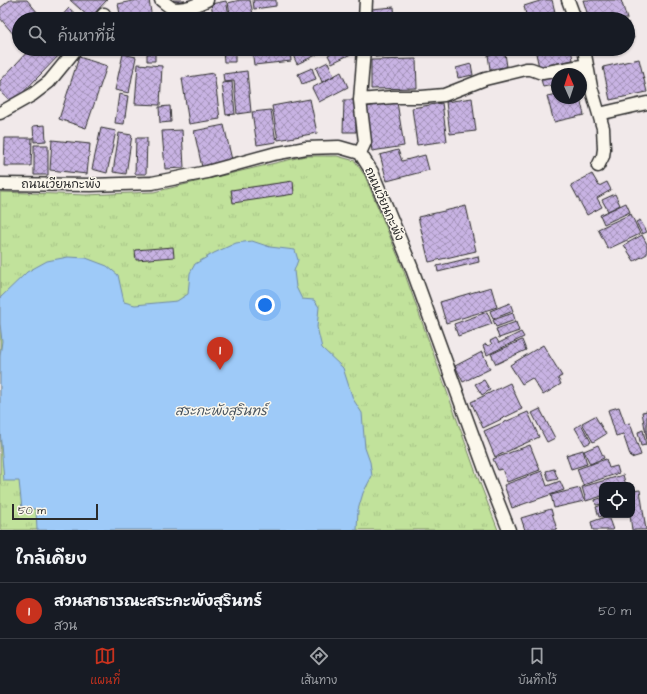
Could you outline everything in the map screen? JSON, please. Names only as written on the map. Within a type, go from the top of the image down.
[{"type":"street","points":[[161,0],[170,7],[182,9],[207,0]]},
{"type":"street","points":[[365,12],[366,0]]},
{"type":"street","points":[[568,0],[572,12]]},
{"type":"street","points":[[0,113],[32,95],[49,82],[70,56]]},
{"type":"street","points":[[360,153],[365,142],[360,100],[363,56]]},
{"type":"street","points":[[585,56],[603,128],[603,156],[598,166]]},
{"type":"street","points":[[360,100],[393,97],[422,97],[444,94],[485,79],[526,69],[531,69],[542,73],[587,65]]},
{"type":"street","points":[[599,114],[647,103]]},
{"type":"street","name":"ถนนเวียนกะพัง","points":[[0,184],[90,185],[152,183],[207,172],[273,154],[306,148],[338,147],[360,153],[372,172],[411,266],[486,472],[509,530]]},
{"type":"green space","points":[[305,156],[337,156],[355,161],[365,176],[402,266],[498,530],[0,530],[0,192],[86,195],[154,192]]},
{"type":"water","name":"สระกะพังสุรินทร์","points":[[252,241],[270,247],[295,250],[298,260],[294,271],[296,287],[302,299],[314,300],[319,307],[317,327],[322,348],[343,368],[353,399],[362,413],[365,448],[370,462],[372,476],[363,493],[358,510],[357,530],[37,530],[36,509],[22,509],[19,481],[4,481],[0,431],[0,356],[2,341],[0,324],[0,298],[27,272],[47,261],[68,257],[86,258],[107,266],[118,275],[124,302],[135,305],[177,301],[188,294],[190,273],[195,264],[236,243]]},
{"type":"building","points":[[10,0],[27,0],[37,12],[12,12],[12,33],[0,18],[0,8]]},
{"type":"building","points":[[70,0],[107,0],[96,12],[83,12]]},
{"type":"building","points":[[137,0],[149,0],[151,12],[120,12],[118,4]]},
{"type":"building","points":[[173,0],[185,0],[174,3]]},
{"type":"building","points":[[240,0],[250,0],[253,12],[230,12],[228,3]]},
{"type":"building","points":[[253,0],[276,0],[276,6],[254,9]]},
{"type":"building","points":[[543,0],[552,0],[555,12],[525,12],[524,6]]},
{"type":"building","points":[[583,0],[621,0],[625,12],[587,12]]},
{"type":"building","points":[[226,1],[228,12],[213,12],[211,4]]},
{"type":"building","points":[[394,7],[394,12],[371,12],[371,9]]},
{"type":"building","points":[[69,8],[73,12],[65,12]]},
{"type":"building","points":[[23,56],[58,56],[13,103],[0,91],[0,81]]},
{"type":"building","points":[[123,56],[136,57],[129,93],[115,90]]},
{"type":"building","points":[[147,56],[155,56],[155,61],[147,61]]},
{"type":"building","points":[[223,56],[235,56],[235,62],[224,62]]},
{"type":"building","points":[[253,56],[291,56],[291,61],[254,65]]},
{"type":"building","points":[[293,56],[314,56],[297,64]]},
{"type":"building","points":[[328,56],[347,56],[332,63]]},
{"type":"building","points":[[488,56],[505,56],[507,67],[490,69]]},
{"type":"building","points":[[537,56],[572,56],[573,60],[539,67]]},
{"type":"building","points":[[79,57],[107,66],[86,128],[59,119]]},
{"type":"building","points":[[416,59],[417,88],[371,89],[371,60]]},
{"type":"building","points":[[639,59],[647,92],[610,100],[603,67]]},
{"type":"building","points":[[328,62],[334,76],[322,82],[316,68]]},
{"type":"building","points":[[138,64],[162,66],[160,105],[135,104]]},
{"type":"building","points":[[471,64],[473,75],[458,78],[456,68]]},
{"type":"building","points":[[312,68],[316,79],[302,84],[298,74]]},
{"type":"building","points":[[247,71],[251,112],[237,114],[234,81],[224,82],[223,74]]},
{"type":"building","points":[[341,72],[348,87],[319,102],[312,88]]},
{"type":"building","points":[[214,73],[220,119],[189,124],[182,78]]},
{"type":"building","points":[[551,77],[551,85],[543,87],[541,79]]},
{"type":"building","points":[[232,82],[235,114],[226,115],[222,83]]},
{"type":"building","points":[[119,94],[128,96],[124,124],[115,123]]},
{"type":"building","points":[[551,95],[551,104],[581,104],[584,115],[554,122],[547,96]]},
{"type":"building","points":[[472,98],[476,131],[450,134],[446,102]]},
{"type":"building","points":[[310,99],[317,133],[278,140],[272,106]]},
{"type":"building","points":[[344,100],[356,100],[356,132],[343,132]]},
{"type":"building","points":[[397,102],[404,146],[372,151],[365,107]]},
{"type":"building","points":[[442,103],[447,141],[417,145],[412,108]]},
{"type":"building","points":[[170,106],[171,122],[160,123],[159,107]]},
{"type":"building","points":[[271,110],[276,142],[257,145],[252,112]]},
{"type":"building","points":[[45,125],[46,141],[34,142],[33,126]]},
{"type":"building","points":[[224,125],[232,160],[202,167],[194,131]]},
{"type":"building","points":[[101,128],[116,131],[107,173],[92,169]]},
{"type":"building","points":[[182,130],[184,168],[165,169],[162,131]]},
{"type":"building","points":[[119,133],[132,135],[126,174],[113,172]]},
{"type":"building","points":[[5,138],[32,138],[31,166],[4,166]]},
{"type":"building","points":[[136,138],[147,138],[146,174],[135,174]]},
{"type":"building","points":[[52,140],[90,144],[87,174],[50,170]]},
{"type":"building","points":[[34,145],[48,145],[48,175],[34,175]]},
{"type":"building","points":[[398,150],[402,161],[425,155],[429,170],[387,181],[380,155]]},
{"type":"building","points":[[592,174],[599,186],[607,182],[611,190],[597,198],[602,207],[587,215],[571,185]]},
{"type":"building","points":[[293,181],[294,194],[233,203],[231,190]]},
{"type":"building","points":[[615,194],[620,205],[608,211],[602,200]]},
{"type":"building","points":[[626,203],[630,212],[604,224],[600,215]]},
{"type":"building","points":[[466,206],[476,251],[429,262],[418,217]]},
{"type":"building","points":[[631,214],[640,234],[608,249],[598,229]]},
{"type":"building","points":[[640,220],[647,232],[642,234],[636,222]]},
{"type":"building","points":[[642,235],[647,244],[647,254],[634,261],[624,245]]},
{"type":"building","points":[[173,247],[174,257],[136,260],[135,250]]},
{"type":"building","points":[[478,256],[479,262],[438,272],[437,266]]},
{"type":"building","points":[[491,287],[497,307],[446,323],[440,302]]},
{"type":"building","points":[[510,303],[513,311],[493,319],[490,311]]},
{"type":"building","points":[[487,312],[492,324],[458,336],[454,324]]},
{"type":"building","points":[[513,313],[515,320],[496,327],[493,320]]},
{"type":"building","points":[[516,322],[519,331],[499,338],[496,329]]},
{"type":"building","points":[[521,332],[524,337],[487,355],[483,346],[486,344],[488,346],[492,344],[490,341],[496,338],[499,343]]},
{"type":"building","points":[[522,340],[526,350],[496,364],[491,354]]},
{"type":"building","points":[[543,345],[562,376],[558,378],[561,384],[543,395],[532,378],[522,384],[510,365]]},
{"type":"building","points":[[482,352],[490,369],[463,382],[455,366]]},
{"type":"building","points":[[484,380],[490,390],[482,395],[475,384]]},
{"type":"building","points":[[510,383],[522,409],[483,428],[471,402]]},
{"type":"building","points":[[619,407],[625,424],[630,423],[641,455],[631,458],[623,434],[616,436],[608,410]]},
{"type":"building","points":[[540,409],[555,438],[547,442],[532,413]]},
{"type":"building","points":[[647,411],[647,440],[642,412]]},
{"type":"building","points":[[528,412],[539,437],[495,457],[484,431]]},
{"type":"building","points":[[595,416],[606,434],[593,442],[582,423]]},
{"type":"building","points":[[581,424],[591,442],[585,445],[575,428]]},
{"type":"building","points":[[643,430],[646,445],[641,446],[638,432]]},
{"type":"building","points":[[530,445],[540,470],[507,482],[502,469],[498,470],[493,459]]},
{"type":"building","points":[[598,445],[604,458],[590,464],[584,451]]},
{"type":"building","points":[[583,450],[587,464],[571,469],[566,455]]},
{"type":"building","points":[[606,459],[609,468],[617,466],[619,473],[583,485],[577,469]]},
{"type":"building","points":[[554,469],[558,479],[549,481],[546,471]]},
{"type":"building","points":[[542,471],[547,486],[560,481],[564,490],[512,508],[504,485]]},
{"type":"building","points":[[623,475],[625,482],[599,482]]},
{"type":"building","points":[[599,482],[599,497],[586,501],[582,487]]},
{"type":"building","points":[[580,488],[584,501],[554,508],[551,495]]},
{"type":"building","points":[[640,490],[646,530],[632,530],[630,518],[635,518],[635,491]]},
{"type":"building","points":[[599,499],[599,504],[596,505],[595,500]]},
{"type":"building","points":[[599,506],[599,517],[596,507]]},
{"type":"building","points":[[551,509],[557,530],[525,530],[521,518]]},
{"type":"building","points":[[602,518],[609,518],[613,530],[593,530],[591,522]]},
{"type":"place","name":"สวนสาธารณะสระกะพังสุรินทร์","points":[[220,370]]}]
